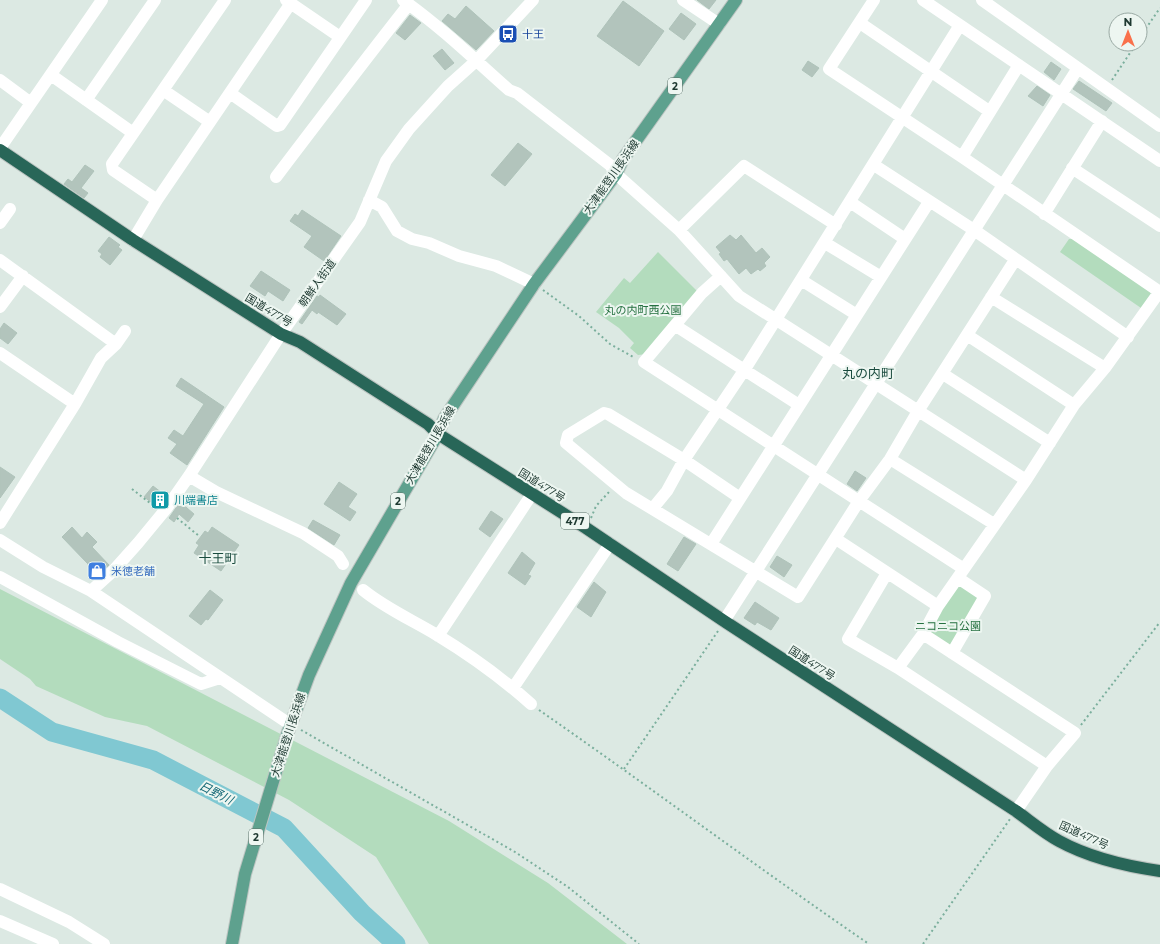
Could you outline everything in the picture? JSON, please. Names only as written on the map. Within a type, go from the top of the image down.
[{"type":"highway","name":"国道477号","points":[[0,149],[133,240],[281,334],[300,342],[428,424],[438,434],[586,528],[724,621],[1016,810],[1059,841],[1092,856],[1121,864],[1160,871]]},
{"type":"main road","name":"大津能登川長浜線","points":[[232,944],[245,874],[290,728],[308,675],[351,583],[438,434],[444,419],[534,284],[616,174],[623,159],[736,0]]},
{"type":"street","points":[[0,149],[102,0]]},
{"type":"street","points":[[86,100],[155,0]]},
{"type":"street","points":[[157,200],[113,170],[112,164],[225,0]]},
{"type":"street","points":[[230,93],[276,126],[280,124],[366,0]]},
{"type":"street","name":"朝鮮人街道","points":[[91,591],[113,572],[163,513],[189,476],[281,334],[360,222],[386,160],[409,129],[448,86],[476,61],[533,0]]},
{"type":"street","points":[[683,0],[719,24]]},
{"type":"street","points":[[874,0],[828,69],[962,157],[1160,292],[1105,368],[1074,404],[1026,480],[938,606],[923,634],[898,668]]},
{"type":"street","points":[[923,0],[1160,161]]},
{"type":"street","points":[[982,0],[1160,126]]},
{"type":"street","points":[[133,240],[157,200],[230,93],[289,2],[340,37]]},
{"type":"street","points":[[276,177],[310,130],[346,86],[355,71],[406,2],[449,35],[509,90],[517,93],[610,165],[616,174],[679,230],[739,296],[1026,480]]},
{"type":"street","points":[[860,23],[989,111]]},
{"type":"street","points":[[653,508],[667,491],[684,460],[718,411],[802,280],[960,25]]},
{"type":"street","points":[[962,157],[989,111],[1019,65]]},
{"type":"street","points":[[724,621],[1078,68]]},
{"type":"street","points":[[51,75],[133,133]]},
{"type":"street","points":[[0,80],[31,103]]},
{"type":"street","points":[[163,90],[210,122]]},
{"type":"street","points":[[1044,214],[1102,121]]},
{"type":"street","points":[[874,165],[974,230],[1015,260],[1128,337]]},
{"type":"street","points":[[679,230],[744,166],[836,225]]},
{"type":"street","points":[[1072,168],[1160,226]]},
{"type":"street","points":[[370,200],[382,208],[397,230],[412,240],[429,243],[459,256],[496,266],[534,284]]},
{"type":"street","points":[[850,202],[905,240]]},
{"type":"street","points":[[711,544],[929,202]]},
{"type":"street","points":[[0,223],[10,209]]},
{"type":"street","points":[[825,243],[881,277]]},
{"type":"street","points":[[0,260],[116,344]]},
{"type":"street","points":[[740,498],[684,460],[604,413],[568,435],[566,443],[626,493],[798,597],[836,540],[859,501],[890,459],[918,411],[1015,260]]},
{"type":"street","points":[[0,307],[23,276]]},
{"type":"street","points":[[721,276],[702,293],[676,326],[644,362],[859,501],[961,573],[985,596],[952,652]]},
{"type":"street","points":[[802,280],[857,315]]},
{"type":"street","points":[[991,297],[1105,368]]},
{"type":"street","points":[[676,326],[799,404]]},
{"type":"street","points":[[0,522],[75,404],[101,358],[116,344],[125,331]]},
{"type":"street","points":[[967,335],[1074,404]]},
{"type":"street","points":[[0,353],[75,404]]},
{"type":"street","points":[[943,374],[1050,443]]},
{"type":"street","points":[[890,459],[994,524]]},
{"type":"street","points":[[189,476],[216,492],[303,533],[338,556],[343,564]]},
{"type":"street","points":[[438,636],[532,494]]},
{"type":"street","points":[[0,540],[43,567],[91,591],[220,678],[290,728]]},
{"type":"street","points":[[836,540],[938,606]]},
{"type":"street","points":[[513,688],[610,544]]},
{"type":"street","points":[[887,573],[848,639],[898,668],[1047,766]]},
{"type":"street","points":[[0,577],[118,642],[201,684],[220,678]]},
{"type":"street","points":[[363,590],[374,599],[438,636],[513,688],[531,704]]},
{"type":"street","points":[[923,634],[1075,733],[1047,766],[1016,810]]},
{"type":"street","points":[[0,889],[69,922],[104,944]]},
{"type":"street","points":[[0,921],[54,944]]},
{"type":"path","points":[[1148,26],[1160,8]]},
{"type":"path","points":[[1106,88],[1131,52]]},
{"type":"path","points":[[534,284],[580,316],[610,344],[644,362]]},
{"type":"path","points":[[586,528],[596,506],[616,484]]},
{"type":"path","points":[[132,489],[163,513]]},
{"type":"path","points":[[177,518],[200,536]]},
{"type":"path","points":[[624,768],[724,621]]},
{"type":"path","points":[[1075,733],[1160,622]]},
{"type":"path","points":[[531,704],[624,768],[797,895],[869,944]]},
{"type":"path","points":[[290,728],[515,852],[568,887],[639,944]]},
{"type":"path","points":[[923,944],[1016,810]]},
{"type":"green space","points":[[1069,239],[1073,239],[1150,291],[1151,295],[1141,308],[1060,252]]},
{"type":"green space","name":"丸の内町西公園","points":[[658,252],[697,291],[647,354],[638,355],[630,348],[634,343],[619,328],[596,312],[624,278],[630,283]]},
{"type":"green space","name":"ニコニコ公園","points":[[959,582],[980,600],[951,647],[929,635],[928,629]]},
{"type":"green space","points":[[0,589],[449,821],[548,883],[627,944],[429,944],[376,857],[289,800],[147,726],[105,717],[36,686],[30,679],[0,659]]},
{"type":"building","points":[[697,0],[716,0],[709,9]]},
{"type":"building","points":[[623,1],[664,31],[639,66],[597,36]]},
{"type":"building","points":[[466,6],[494,31],[476,50],[442,21],[448,14],[455,19]]},
{"type":"building","points":[[681,13],[696,24],[684,40],[669,29]]},
{"type":"building","points":[[410,15],[421,23],[405,40],[396,33]]},
{"type":"building","points":[[442,49],[454,63],[445,70],[433,56]]},
{"type":"building","points":[[808,61],[819,68],[812,77],[802,70]]},
{"type":"building","points":[[1051,62],[1061,69],[1054,80],[1044,72]]},
{"type":"building","points":[[1079,81],[1112,103],[1106,111],[1073,89]]},
{"type":"building","points":[[1037,86],[1050,95],[1043,106],[1028,96]]},
{"type":"building","points":[[518,143],[532,154],[505,186],[491,175]]},
{"type":"building","points":[[85,165],[94,171],[81,188],[88,193],[84,198],[64,184],[68,179],[72,182]]},
{"type":"building","points":[[302,210],[341,236],[324,261],[304,247],[312,236],[290,221],[295,214],[298,216]]},
{"type":"building","points":[[730,235],[736,240],[741,235],[756,253],[762,248],[770,257],[764,263],[766,266],[760,271],[758,269],[751,274],[746,268],[739,274],[727,259],[724,261],[719,254],[721,253],[716,247]]},
{"type":"building","points":[[109,237],[120,245],[118,247],[122,250],[110,265],[100,257],[102,254],[98,251]]},
{"type":"building","points":[[261,271],[290,290],[283,301],[268,291],[265,296],[250,286]]},
{"type":"building","points":[[320,295],[346,314],[337,325],[318,312],[317,314],[312,310],[302,324],[299,322],[317,296],[319,297]]},
{"type":"building","points":[[4,323],[17,333],[8,344],[0,338],[0,329]]},
{"type":"building","points":[[181,378],[224,407],[187,465],[170,453],[177,444],[168,438],[174,430],[183,436],[204,404],[176,386]]},
{"type":"building","points":[[0,467],[15,477],[0,498]]},
{"type":"building","points":[[855,471],[866,478],[857,491],[847,484]]},
{"type":"building","points":[[339,482],[357,494],[348,507],[356,512],[350,521],[324,504]]},
{"type":"building","points":[[153,486],[166,496],[158,507],[144,497]]},
{"type":"building","points":[[180,502],[194,514],[188,522],[179,514],[174,522],[169,518]]},
{"type":"building","points":[[491,511],[503,519],[490,537],[479,529]]},
{"type":"building","points":[[313,520],[340,535],[334,545],[308,528]]},
{"type":"building","points":[[72,527],[82,538],[87,532],[97,542],[92,547],[109,565],[95,578],[88,564],[62,537]]},
{"type":"building","points":[[212,527],[239,545],[221,571],[194,553],[199,545],[196,543],[205,531],[208,533]]},
{"type":"building","points":[[684,537],[696,544],[678,571],[667,564]]},
{"type":"building","points":[[522,552],[535,563],[528,575],[531,576],[525,585],[508,573]]},
{"type":"building","points":[[777,556],[792,565],[784,577],[770,567]]},
{"type":"building","points":[[594,582],[606,592],[591,617],[577,607]]},
{"type":"building","points":[[210,590],[223,600],[208,620],[206,619],[201,625],[189,616]]},
{"type":"building","points":[[755,602],[779,618],[771,630],[757,622],[755,625],[744,618]]},
{"type":"waterway","name":"日野川","points":[[0,698],[52,732],[153,760],[284,828],[362,913],[396,944]]},
{"type":"place","name":"十王","points":[[508,34]]},
{"type":"place","name":"川端書店","points":[[160,500]]},
{"type":"place","name":"米徳老舗","points":[[97,571]]},
{"type":"district","name":"丸の内町","points":[[868,373]]},
{"type":"district","name":"十王町","points":[[218,558]]}]
